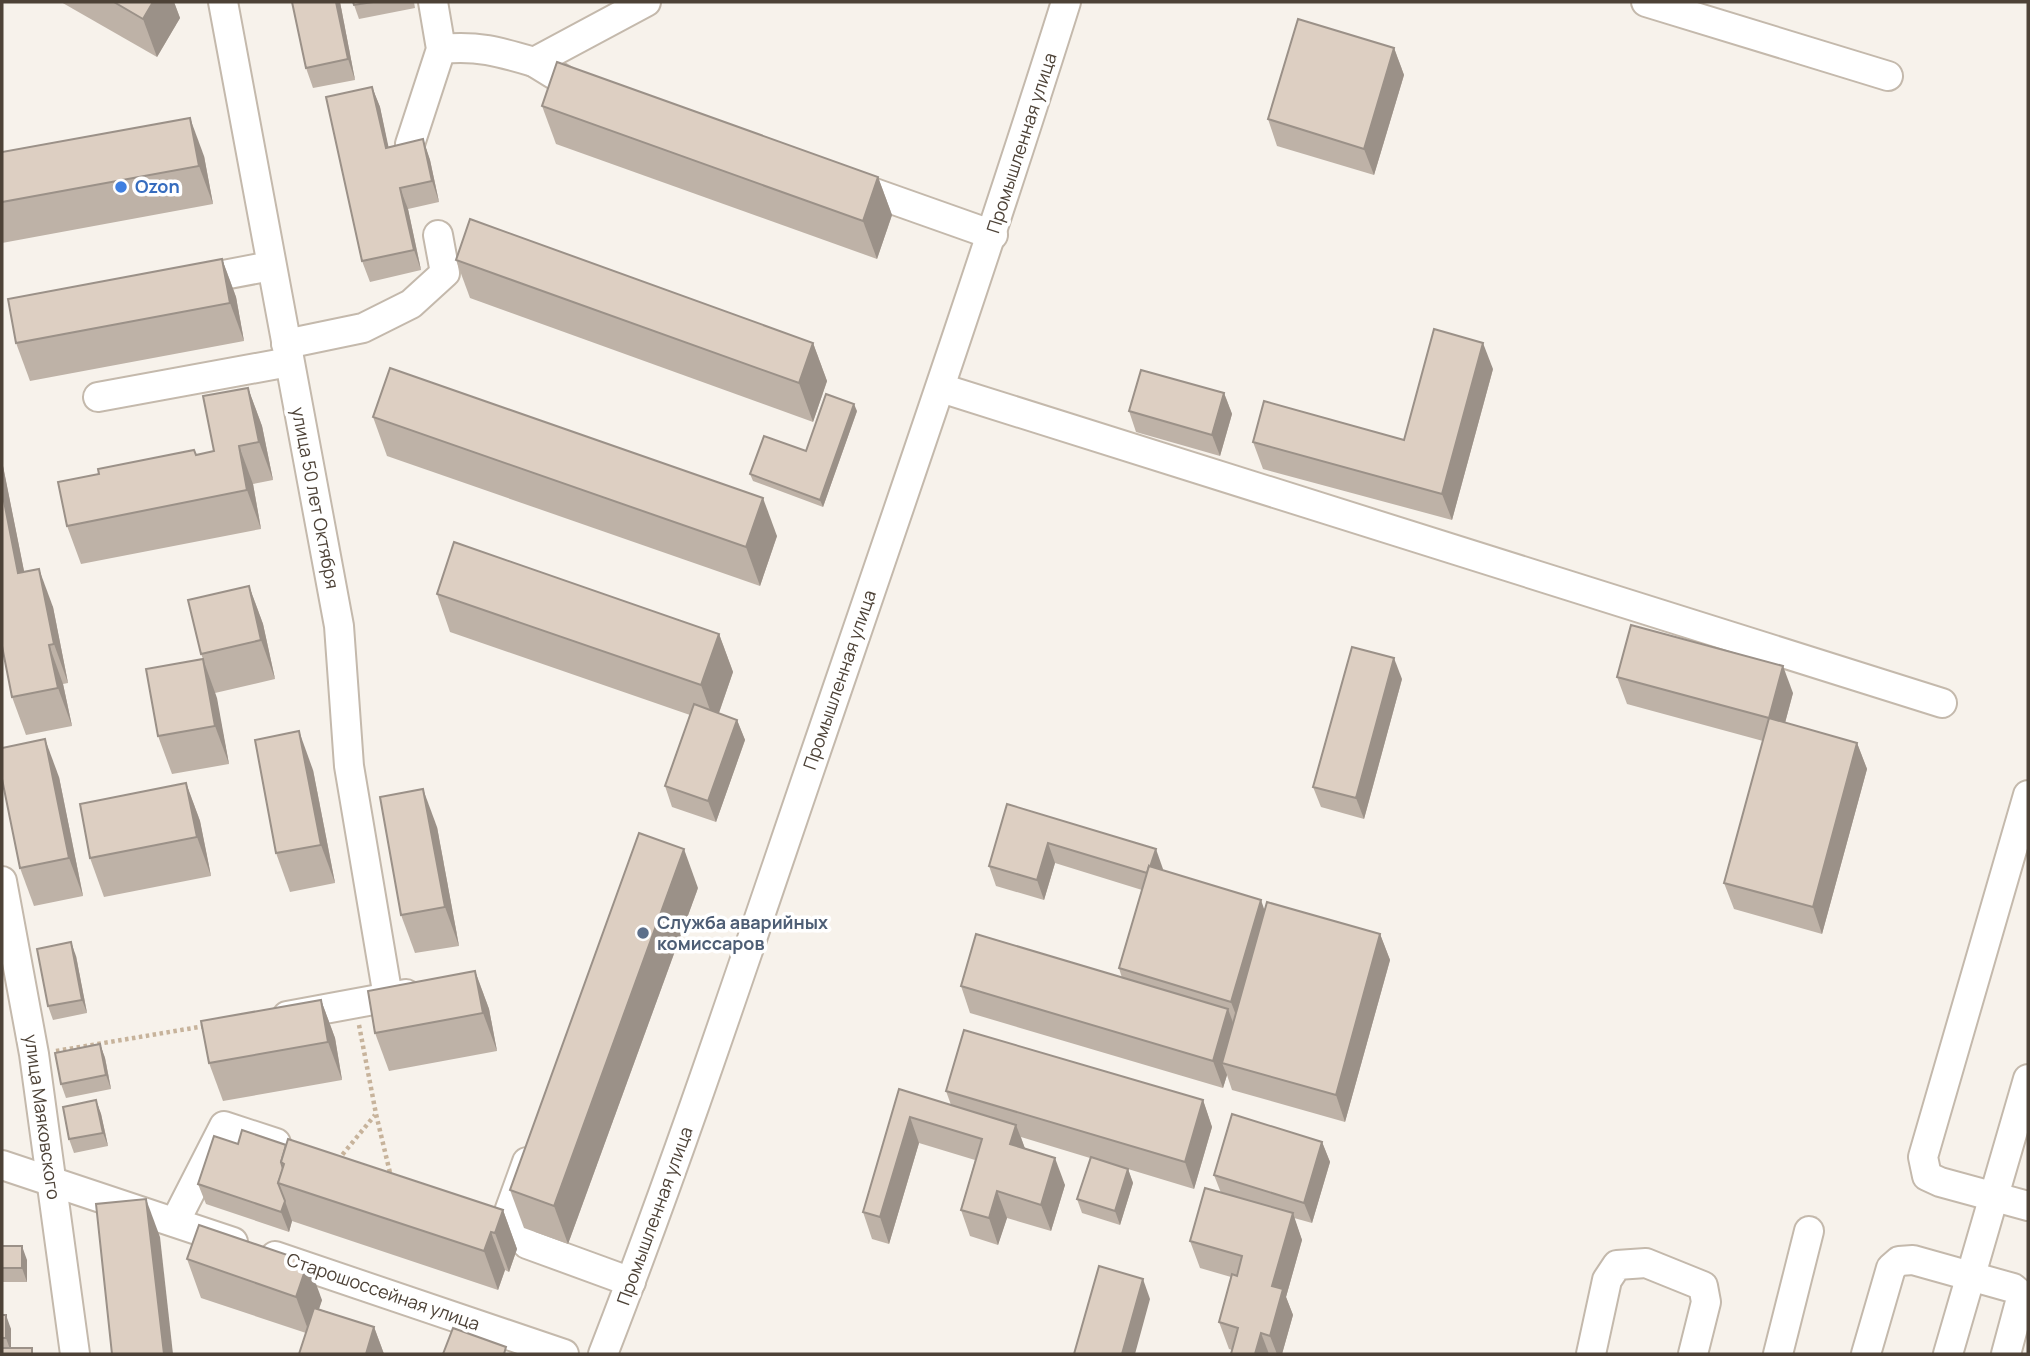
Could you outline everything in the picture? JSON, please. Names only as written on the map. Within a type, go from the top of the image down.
[{"type":"street","name":"улица 50 лет Октября","points":[[223,2],[339,626],[349,766],[388,997]]},
{"type":"street","points":[[410,144],[441,49],[433,2]]},
{"type":"street","points":[[534,62],[646,2]]},
{"type":"street","points":[[1646,2],[1888,76]]},
{"type":"street","name":"Промышленная улица","points":[[603,1354],[701,1088],[941,388],[992,235],[1061,3]]},
{"type":"street","points":[[441,49],[488,48],[534,62],[573,86],[612,100]]},
{"type":"street","points":[[822,174],[992,235]]},
{"type":"street","points":[[98,397],[288,353],[363,328],[411,304],[445,273],[438,235]]},
{"type":"street","points":[[166,286],[271,266]]},
{"type":"street","points":[[941,388],[1942,703]]},
{"type":"street","points":[[2028,795],[1923,1157],[1927,1176],[2028,1206]]},
{"type":"street","name":"улица Маяковского","points":[[2,881],[34,1054],[75,1354]]},
{"type":"street","points":[[266,1020],[426,990]]},
{"type":"street","points":[[1948,1354],[2028,1079]]},
{"type":"street","points":[[176,1222],[224,1126],[298,1151]]},
{"type":"street","points":[[534,1141],[494,1215],[527,1244],[631,1282]]},
{"type":"street","name":"Старошоссейная улица","points":[[2,1165],[564,1354]]},
{"type":"street","points":[[1777,1354],[1809,1231]]},
{"type":"street","points":[[1866,1354],[1891,1268],[1899,1261],[1913,1260],[2013,1288],[2019,1293],[2020,1302],[2006,1354]]},
{"type":"street","points":[[1591,1354],[1607,1280],[1617,1265],[1646,1263],[1703,1286],[1706,1302],[1693,1354]]},
{"type":"path","points":[[355,1003],[392,1182]]},
{"type":"path","points":[[34,1054],[202,1025],[215,1030]]},
{"type":"path","points":[[335,1163],[376,1114]]},
{"type":"building","points":[[114,2],[153,2],[143,19]]},
{"type":"building","points":[[292,2],[336,2],[348,59],[306,68]]},
{"type":"building","points":[[1298,19],[1394,48],[1364,149],[1268,119]]},
{"type":"building","points":[[557,62],[878,177],[863,221],[542,106]]},
{"type":"building","points":[[372,87],[386,148],[423,139],[432,181],[400,188],[414,250],[362,261],[326,97]]},
{"type":"building","points":[[190,118],[199,166],[2,202],[2,152]]},
{"type":"building","points":[[470,219],[813,343],[799,383],[456,260]]},
{"type":"building","points":[[222,259],[230,303],[16,343],[8,299]]},
{"type":"building","points":[[1434,329],[1483,343],[1442,494],[1253,442],[1264,401],[1404,440]]},
{"type":"building","points":[[390,368],[763,498],[746,547],[373,417]]},
{"type":"building","points":[[1141,370],[1224,393],[1212,435],[1129,411]]},
{"type":"building","points":[[248,388],[259,442],[239,446],[247,490],[67,526],[58,482],[99,474],[98,469],[194,450],[196,455],[214,451],[203,396]]},
{"type":"building","points":[[826,394],[854,404],[820,500],[750,474],[764,436],[806,451]]},
{"type":"building","points":[[2,491],[18,573],[39,569],[54,644],[49,645],[58,688],[12,697],[2,646]]},
{"type":"building","points":[[454,542],[719,634],[701,685],[437,594]]},
{"type":"building","points":[[249,586],[261,640],[201,654],[188,600]]},
{"type":"building","points":[[1631,625],[1783,666],[1769,718],[1617,677]]},
{"type":"building","points":[[1352,647],[1394,658],[1356,798],[1313,787]]},
{"type":"building","points":[[203,659],[215,726],[158,736],[146,669]]},
{"type":"building","points":[[694,704],[737,720],[708,801],[665,786]]},
{"type":"building","points":[[1769,718],[1857,743],[1813,907],[1724,883]]},
{"type":"building","points":[[299,731],[321,845],[276,853],[255,740]]},
{"type":"building","points":[[45,739],[69,858],[20,868],[2,779],[2,748]]},
{"type":"building","points":[[186,783],[197,837],[90,858],[80,804]]},
{"type":"building","points":[[423,789],[445,907],[401,915],[380,797]]},
{"type":"building","points":[[1007,804],[1156,849],[1150,867],[1147,873],[1048,843],[1037,880],[989,866]]},
{"type":"building","points":[[639,833],[684,849],[554,1206],[510,1190]]},
{"type":"building","points":[[1149,866],[1261,900],[1231,1002],[1119,968]]},
{"type":"building","points":[[1267,902],[1380,934],[1336,1095],[1222,1063]]},
{"type":"building","points":[[976,934],[1228,1009],[1213,1061],[961,986]]},
{"type":"building","points":[[71,942],[82,1000],[48,1006],[37,949]]},
{"type":"building","points":[[475,971],[483,1013],[375,1033],[368,991]]},
{"type":"building","points":[[321,1000],[328,1042],[209,1063],[201,1021]]},
{"type":"building","points":[[964,1030],[1203,1100],[1185,1162],[946,1091]]},
{"type":"building","points":[[100,1044],[106,1075],[61,1084],[55,1053]]},
{"type":"building","points":[[899,1089],[1016,1125],[1010,1144],[1055,1158],[1041,1205],[997,1191],[989,1218],[961,1210],[982,1139],[910,1117],[880,1217],[863,1212]]},
{"type":"building","points":[[96,1100],[103,1133],[69,1139],[63,1107]]},
{"type":"building","points":[[1232,1114],[1322,1142],[1304,1203],[1214,1175]]},
{"type":"building","points":[[242,1130],[286,1145],[278,1183],[285,1201],[281,1212],[198,1184],[214,1136],[238,1144]]},
{"type":"building","points":[[288,1139],[503,1210],[495,1233],[491,1232],[484,1251],[278,1183]]},
{"type":"building","points":[[1091,1157],[1128,1169],[1115,1211],[1077,1199]]},
{"type":"building","points":[[1205,1188],[1293,1213],[1272,1286],[1283,1289],[1270,1336],[1261,1333],[1255,1354],[1231,1354],[1238,1328],[1219,1322],[1232,1274],[1237,1276],[1242,1256],[1190,1241]]},
{"type":"building","points":[[146,1199],[164,1354],[112,1354],[96,1204]]},
{"type":"building","points":[[199,1225],[308,1262],[296,1297],[187,1259]]},
{"type":"building","points":[[2,1246],[22,1246],[22,1268],[2,1268]]},
{"type":"building","points":[[1099,1266],[1143,1279],[1122,1354],[1074,1354]]},
{"type":"building","points":[[314,1308],[374,1327],[366,1354],[299,1354]]},
{"type":"building","points":[[2,1315],[6,1315],[6,1338],[2,1338]]},
{"type":"building","points":[[453,1328],[506,1347],[504,1354],[443,1354]]},
{"type":"building","points":[[2,1348],[32,1348],[32,1354],[2,1354]]},
{"type":"place","name":"Ozon","points":[[121,187]]},
{"type":"place","name":"Служба аварийных комиссаров","points":[[643,933]]}]
